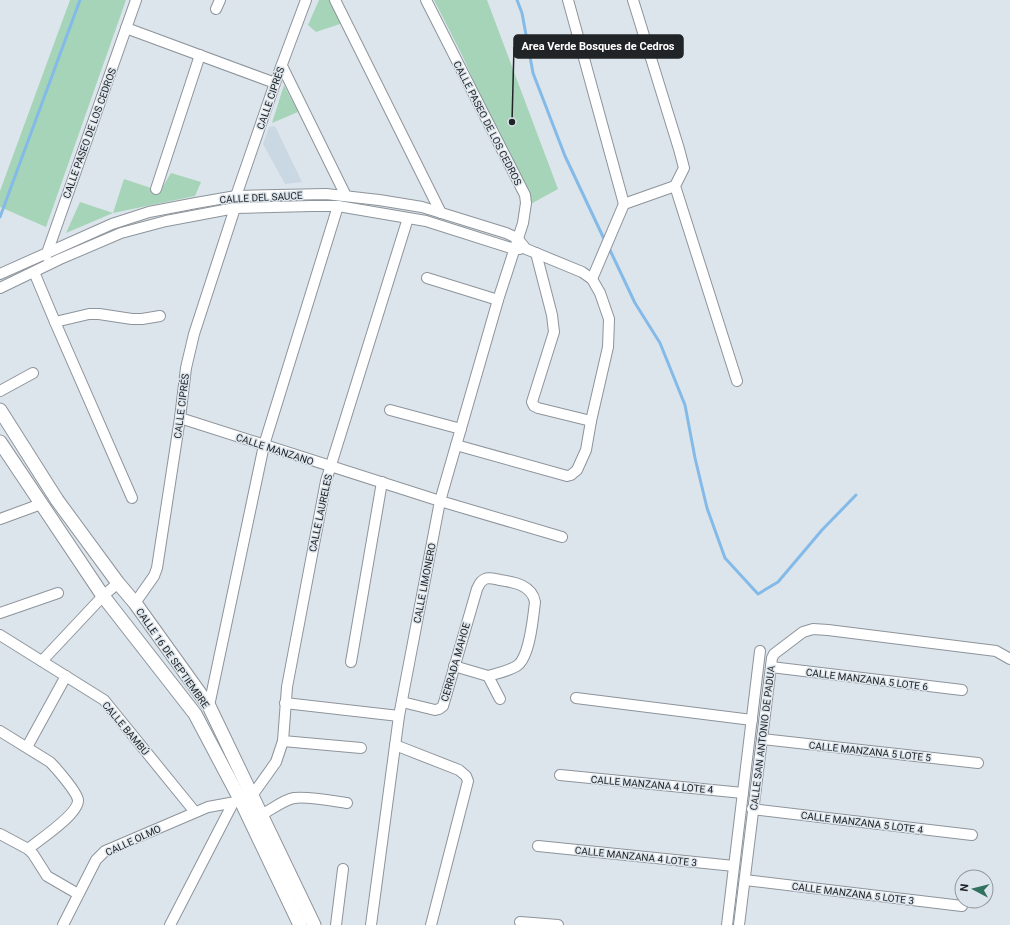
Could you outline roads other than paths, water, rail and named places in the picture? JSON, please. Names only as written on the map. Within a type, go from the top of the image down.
[{"type":"main road","name":"CALLE 16 DE SEPTIEMBRE","points":[[0,410],[57,500],[118,583],[135,603],[209,706],[242,800],[261,816],[314,925]]},
{"type":"main road","name":"CALLE 16 DE SEPTIEMBRE","points":[[0,442],[104,596],[195,714],[242,800],[300,925]]},
{"type":"street","name":"CALLE PASEO DE LOS CEDROS","points":[[46,266],[47,253],[136,0]]},
{"type":"street","name":"CALLE CIPRÉS","points":[[236,196],[275,83],[306,0]]},
{"type":"street","points":[[335,0],[440,213]]},
{"type":"street","name":"CALLE PASEO DE LOS CEDROS","points":[[426,0],[525,195],[526,210],[514,249]]},
{"type":"street","points":[[456,446],[567,476],[571,475],[577,470],[586,450],[590,421],[608,347],[609,319],[600,293],[592,279],[624,204],[568,0]]},
{"type":"street","points":[[624,204],[675,186],[684,168],[633,0]]},
{"type":"street","points":[[126,28],[275,83]]},
{"type":"street","points":[[156,189],[200,55]]},
{"type":"street","points":[[282,66],[346,196]]},
{"type":"street","points":[[675,186],[737,381]]},
{"type":"street","name":"CALLE DEL SAUCE","points":[[0,274],[101,228],[149,212],[236,196],[288,194],[346,196],[422,207],[506,233],[517,238],[526,249]]},
{"type":"street","name":"CALLE DEL SAUCE","points":[[0,288],[121,233],[166,221],[235,208],[311,206],[338,206],[426,222],[514,249],[526,249],[582,272],[592,279]]},
{"type":"street","points":[[209,706],[264,445],[338,206]]},
{"type":"street","name":"CALLE CIPRÉS","points":[[135,603],[148,586],[157,568],[189,351],[235,208]]},
{"type":"street","name":"CALLE LAURELES","points":[[170,925],[242,800],[276,762],[280,752],[283,741],[285,703],[318,516],[326,481],[408,218]]},
{"type":"street","name":"CALLE LIMONERO","points":[[371,925],[399,716],[440,501],[514,249]]},
{"type":"street","points":[[536,253],[552,315],[554,332],[532,402],[534,406],[538,408],[590,421]]},
{"type":"street","points":[[34,272],[132,498]]},
{"type":"street","points":[[427,278],[498,300]]},
{"type":"street","points":[[55,322],[99,314],[132,319],[160,316]]},
{"type":"street","points":[[0,390],[33,373]]},
{"type":"street","points":[[390,410],[461,429]]},
{"type":"street","name":"CALLE MANZANO","points":[[180,418],[440,501],[562,537]]},
{"type":"street","points":[[351,662],[382,482]]},
{"type":"street","points":[[0,519],[41,504]]},
{"type":"street","name":"CERRADA MAHOE","points":[[402,702],[435,710],[443,706],[477,589],[479,584],[489,578],[520,584],[528,590],[535,602],[525,656],[512,668],[488,676]]},
{"type":"street","points":[[42,661],[118,583]]},
{"type":"street","points":[[0,612],[58,593]]},
{"type":"street","name":"CALLE SAN ANTONIO DE PADUA","points":[[739,925],[752,809],[772,658],[779,650],[803,632],[813,629],[996,651],[1010,659]]},
{"type":"street","name":"CALLE BAMBÚ","points":[[0,635],[104,700],[195,812]]},
{"type":"street","name":"CALLE SAN ANTONIO DE PADUA","points":[[727,925],[760,651]]},
{"type":"street","points":[[454,666],[488,676],[500,699]]},
{"type":"street","name":"CALLE MANZANA 5 LOTE 6","points":[[771,667],[962,690]]},
{"type":"street","points":[[27,747],[66,676]]},
{"type":"street","points":[[576,698],[752,720]]},
{"type":"street","points":[[285,703],[399,716]]},
{"type":"street","points":[[0,731],[27,747],[57,768],[78,799],[77,805],[70,815],[28,849]]},
{"type":"street","name":"CALLE MANZANA 5 LOTE 5","points":[[762,739],[978,763]]},
{"type":"street","points":[[283,741],[361,748]]},
{"type":"street","points":[[395,745],[459,770],[466,776],[468,781],[431,925]]},
{"type":"street","name":"CALLE MANZANA 4 LOTE 4","points":[[560,775],[743,793]]},
{"type":"street","points":[[261,816],[294,798],[348,803]]},
{"type":"street","name":"CALLE OLMO","points":[[63,925],[96,860],[105,851],[195,812],[218,804],[242,800]]},
{"type":"street","name":"CALLE MANZANA 5 LOTE 4","points":[[752,809],[972,836]]},
{"type":"street","points":[[0,834],[28,849],[33,854],[47,876],[78,894]]},
{"type":"street","name":"CALLE MANZANA 4 LOTE 3","points":[[538,846],[734,866]]},
{"type":"street","points":[[336,925],[343,869]]},
{"type":"street","name":"CALLE MANZANA 5 LOTE 3","points":[[744,880],[954,905]]},
{"type":"street","points":[[520,922],[558,925]]},
{"type":"waterway","points":[[0,217],[80,0]]},
{"type":"waterway","points":[[517,0],[522,13],[533,73],[565,156],[605,241]]},
{"type":"waterway","points":[[609,248],[635,303],[660,343],[685,405],[695,458],[707,508],[725,558],[758,594],[778,582],[822,530],[856,495]]},
{"type":"place","name":"Area Verde Bosques de Cedros","points":[[512,122]]}]
